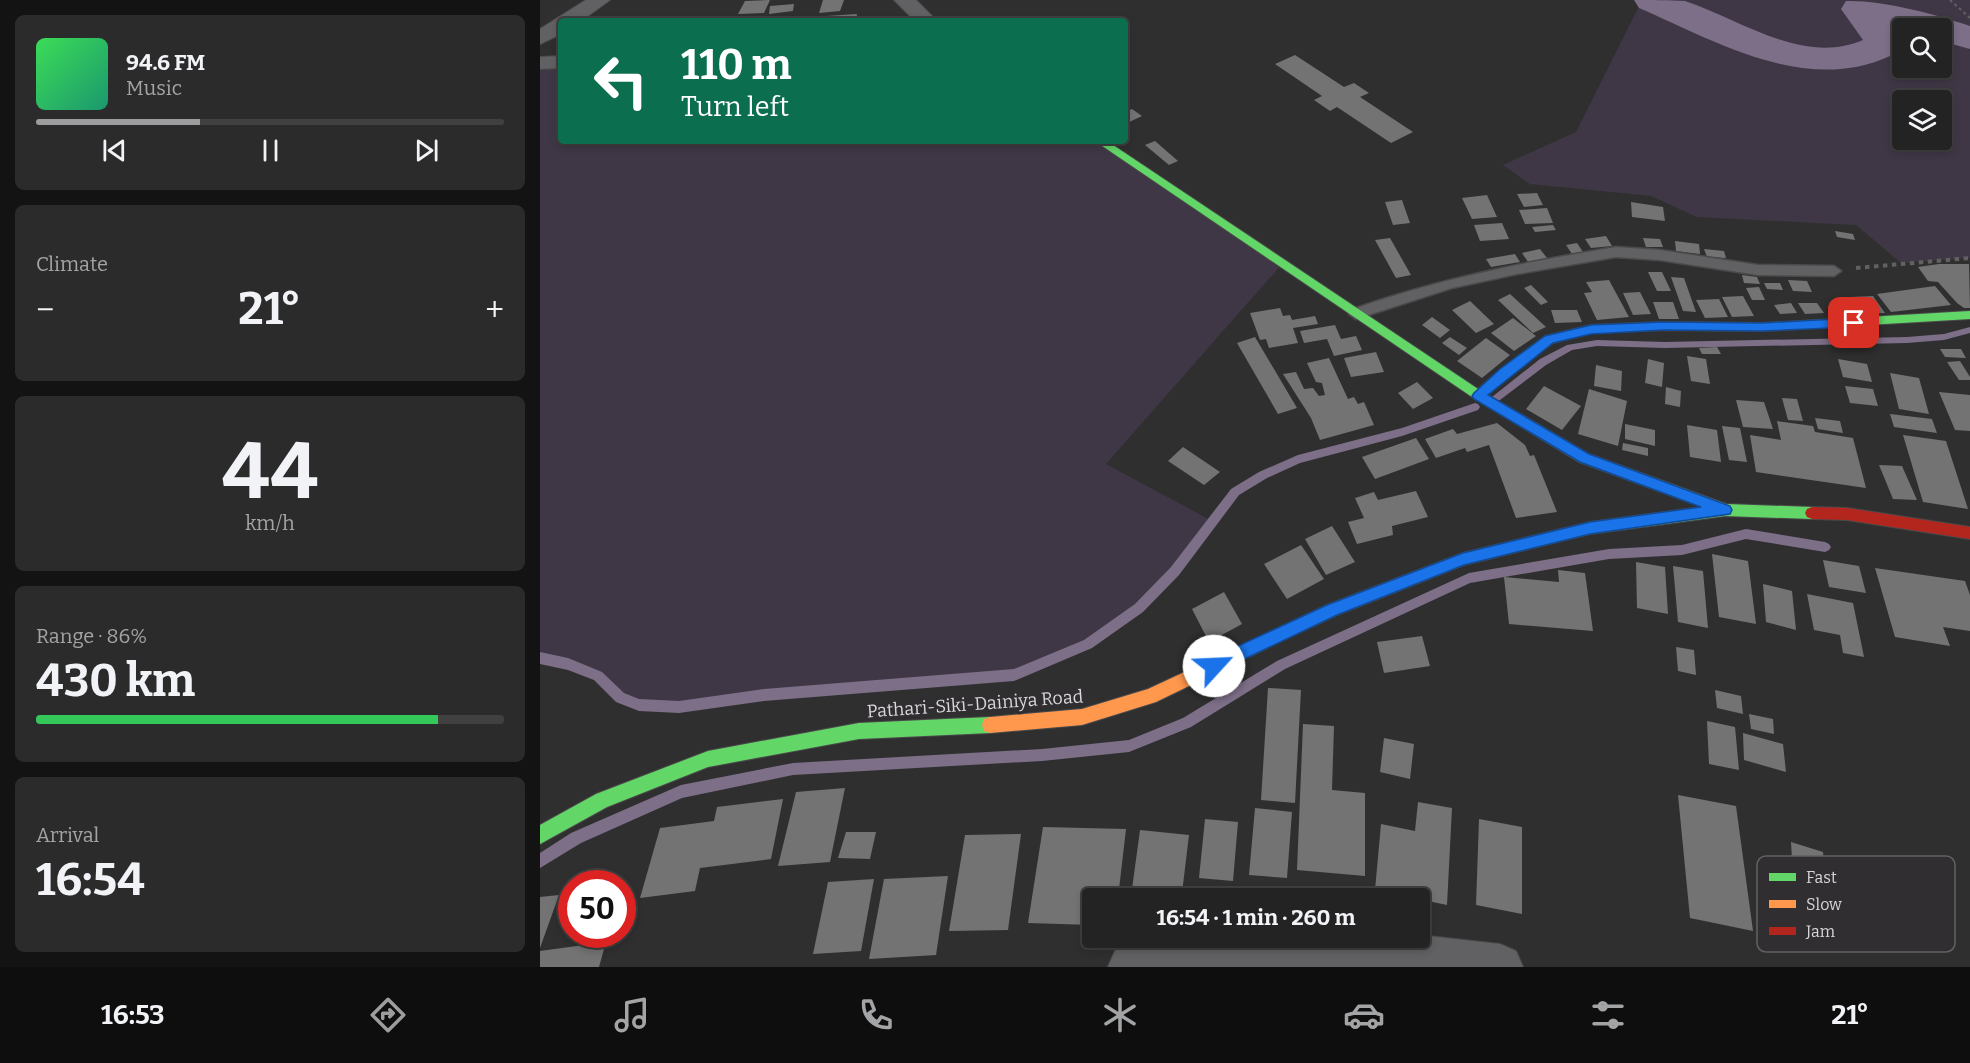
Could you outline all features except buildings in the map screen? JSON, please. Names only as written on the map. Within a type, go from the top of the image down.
[{"type":"street","points":[[572,18],[600,0]]},
{"type":"street","points":[[904,0],[924,18]]},
{"type":"street","points":[[540,38],[558,27]]},
{"type":"street","points":[[540,63],[558,62]]},
{"type":"street","points":[[1104,144],[1479,396],[1584,458],[1725,510]]},
{"type":"street","points":[[1479,396],[1505,372],[1549,339],[1591,329],[1663,326],[1762,327],[1970,315]]},
{"type":"street","name":"Pathari-Siki-Dainiya Road","points":[[540,835],[602,800],[708,759],[859,731],[1009,724],[1082,717],[1150,696],[1332,610],[1463,559],[1590,528],[1725,510],[1847,514],[1970,533]]},
{"type":"street","points":[[1131,967],[1214,953],[1292,958],[1351,952],[1500,967]]},
{"type":"lane","points":[[1356,314],[1388,301],[1437,286],[1616,252],[1639,251],[1735,268],[1782,272],[1834,271]]},
{"type":"path","points":[[1950,0],[1970,18]]},
{"type":"path","points":[[1834,271],[1970,258]]},
{"type":"shaded area","points":[[1642,0],[1970,0],[1970,258],[1901,263],[1856,225],[1697,217],[1651,196],[1530,184],[1503,165],[1576,132]]},
{"type":"shaded area","points":[[558,62],[558,144],[1104,144],[1282,264],[1106,464],[1212,521],[1175,571],[1139,608],[1088,644],[1014,675],[764,695],[679,707],[639,705],[620,698],[598,676],[568,664],[540,658],[540,63]]},
{"type":"waterway","points":[[1652,0],[1724,32],[1778,51],[1805,57],[1830,59],[1854,56],[1885,44],[1859,9],[1907,17],[1970,38]]},
{"type":"waterway","points":[[1497,397],[1543,362],[1570,347],[1597,343],[1665,345],[1907,340],[1944,337],[1970,330]]},
{"type":"waterway","points":[[540,658],[568,664],[598,676],[620,698],[639,705],[679,707],[764,695],[1014,675],[1088,644],[1139,608],[1175,571],[1235,492],[1263,475],[1298,459],[1402,432],[1475,407]]},
{"type":"waterway","points":[[540,861],[576,838],[681,792],[793,769],[1042,755],[1129,746],[1187,723],[1281,665],[1469,578],[1609,554],[1682,550],[1746,534],[1825,547]]},
{"type":"traffic: fast","points":[[1104,144],[1479,396],[1584,458],[1721,508]]},
{"type":"traffic: fast","points":[[1479,396],[1505,372],[1549,339],[1591,329],[1663,326],[1763,327],[1970,315]]},
{"type":"traffic: fast","points":[[1262,643],[1332,610],[1463,559],[1590,528],[1725,510],[1812,513]]},
{"type":"traffic: fast","points":[[540,835],[602,800],[708,759],[859,731],[990,725]]},
{"type":"traffic: slow","points":[[990,725],[1082,717],[1150,696],[1262,643]]},
{"type":"traffic: jam","points":[[1812,513],[1847,514],[1970,533]]},
{"type":"route","points":[[1214,666],[1332,610],[1463,559],[1590,528],[1725,510],[1584,458],[1479,396],[1505,372],[1549,339],[1591,329],[1663,326],[1762,327],[1854,323]]}]
